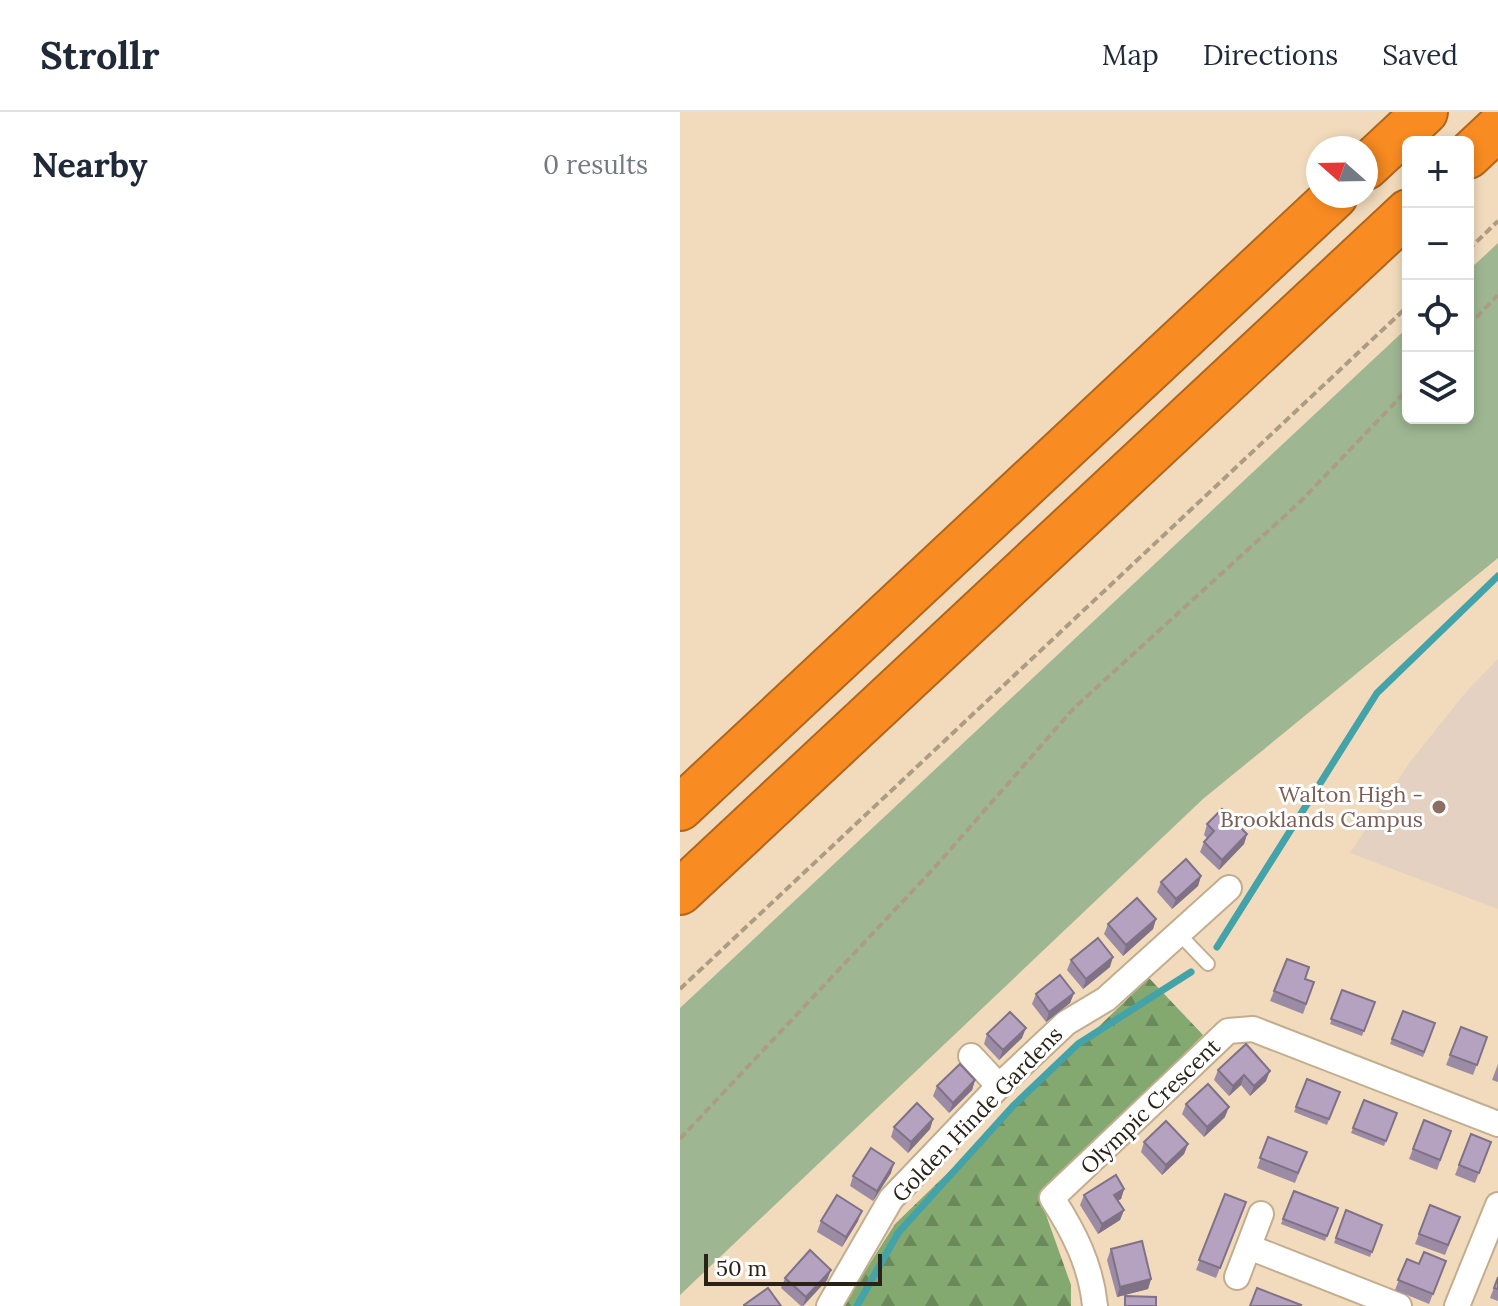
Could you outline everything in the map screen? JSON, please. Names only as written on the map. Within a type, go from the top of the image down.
[{"type":"highway","points":[[1378,156],[1425,112]]},
{"type":"highway","points":[[1474,150],[1498,128]]},
{"type":"highway","points":[[680,808],[1322,208]]},
{"type":"highway","points":[[680,892],[1402,218]]},
{"type":"street","name":"Golden Hinde Gardens","points":[[829,1306],[891,1199],[999,1086],[1066,1023],[1106,999],[1229,888]]},
{"type":"street","name":"Olympic Crescent","points":[[1095,1306],[1093,1287],[1077,1237],[1052,1198],[1228,1031],[1253,1029],[1498,1124]]},
{"type":"street","points":[[971,1056],[999,1086]]},
{"type":"street","points":[[1457,1306],[1498,1205]]},
{"type":"street","points":[[1237,1277],[1261,1214]]},
{"type":"street","points":[[1249,1247],[1399,1306]]},
{"type":"lane","points":[[1179,934],[1208,964]]},
{"type":"path","points":[[1474,244],[1498,221]]},
{"type":"path","points":[[1474,320],[1498,295]]},
{"type":"path","points":[[680,989],[1402,312]]},
{"type":"path","points":[[680,1139],[935,867],[1074,708],[1290,512],[1402,395]]},
{"type":"shaded area","name":"Walton High - Brooklands Campus","points":[[1498,659],[1498,909],[1350,853],[1410,762],[1466,692]]},
{"type":"green space","points":[[1498,243],[1498,558],[1203,799],[680,1295],[680,1008],[1402,333],[1402,424],[1474,424],[1474,265]]},
{"type":"green space","points":[[1149,978],[1203,1035],[1040,1198],[1071,1285],[1071,1306],[843,1306],[895,1224]]},
{"type":"building","points":[[1222,809],[1247,834],[1222,860],[1204,842],[1214,831],[1207,824]]},
{"type":"building","points":[[1186,859],[1201,876],[1176,899],[1161,882]]},
{"type":"building","points":[[1137,898],[1156,919],[1126,945],[1108,924]]},
{"type":"building","points":[[1098,938],[1113,957],[1086,979],[1071,960]]},
{"type":"building","points":[[1287,959],[1309,967],[1305,979],[1314,982],[1306,1004],[1274,991]]},
{"type":"building","points":[[1060,975],[1074,993],[1049,1012],[1036,994]]},
{"type":"building","points":[[1342,990],[1375,1002],[1364,1031],[1331,1019]]},
{"type":"building","points":[[1403,1011],[1435,1023],[1424,1052],[1392,1039]]},
{"type":"building","points":[[1010,1012],[1026,1028],[1003,1050],[987,1034]]},
{"type":"building","points":[[1461,1027],[1487,1037],[1477,1065],[1450,1055]]},
{"type":"building","points":[[1246,1044],[1270,1071],[1254,1086],[1244,1075],[1233,1086],[1218,1070]]},
{"type":"building","points":[[960,1064],[975,1080],[953,1103],[937,1086]]},
{"type":"building","points":[[1307,1079],[1340,1092],[1329,1119],[1296,1107]]},
{"type":"building","points":[[1208,1084],[1229,1107],[1207,1127],[1186,1104]]},
{"type":"building","points":[[1364,1100],[1397,1113],[1386,1141],[1353,1128]]},
{"type":"building","points":[[917,1103],[933,1119],[911,1142],[894,1127]]},
{"type":"building","points":[[1424,1120],[1451,1131],[1440,1160],[1413,1149]]},
{"type":"building","points":[[1166,1121],[1188,1144],[1166,1165],[1144,1142]]},
{"type":"building","points":[[1471,1134],[1491,1142],[1479,1173],[1459,1165]]},
{"type":"building","points":[[1268,1137],[1307,1152],[1298,1173],[1260,1158]]},
{"type":"building","points":[[871,1148],[894,1163],[877,1191],[853,1176]]},
{"type":"building","points":[[1116,1175],[1124,1189],[1114,1195],[1124,1210],[1102,1224],[1084,1195]]},
{"type":"building","points":[[1294,1191],[1338,1208],[1327,1236],[1283,1219]]},
{"type":"building","points":[[1225,1194],[1246,1202],[1220,1268],[1199,1260]]},
{"type":"building","points":[[837,1195],[862,1211],[846,1237],[821,1221]]},
{"type":"building","points":[[1430,1205],[1460,1217],[1448,1245],[1419,1234]]},
{"type":"building","points":[[1346,1210],[1382,1225],[1372,1252],[1336,1238]]},
{"type":"building","points":[[1142,1241],[1151,1279],[1120,1287],[1111,1249]]},
{"type":"building","points":[[810,1250],[831,1270],[806,1297],[785,1278]]},
{"type":"building","points":[[1424,1252],[1446,1261],[1433,1294],[1398,1280],[1407,1259],[1419,1264]]},
{"type":"building","points":[[768,1288],[781,1306],[744,1306],[744,1305]]},
{"type":"building","points":[[1257,1288],[1301,1305],[1250,1306]]},
{"type":"building","points":[[1125,1296],[1156,1297],[1156,1306],[1125,1306]]},
{"type":"waterway","points":[[1217,947],[1377,693],[1498,576]]},
{"type":"waterway","points":[[857,1306],[898,1233],[1013,1106],[1078,1044],[1191,972]]},
{"type":"place","name":"Walton High - Brooklands Campus","points":[[1439,807]]}]
